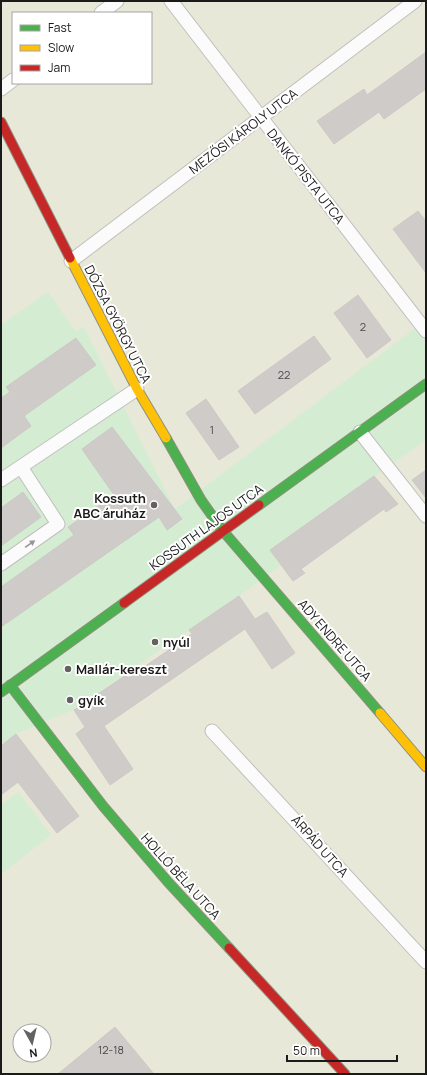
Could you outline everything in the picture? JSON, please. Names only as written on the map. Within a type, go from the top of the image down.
[{"type":"street","points":[[102,12],[117,1]]},
{"type":"street","name":"DANKÓ PISTA UTCA","points":[[171,1],[426,331]]},
{"type":"street","name":"MEZŐSI KÁROLY UTCA","points":[[71,261],[415,1]]},
{"type":"street","points":[[1,89],[12,81]]},
{"type":"street","name":"DÓZSA GYÖRGY UTCA","points":[[1,122],[137,389],[201,500],[223,531]]},
{"type":"street","name":"KOSSUTH LAJOS UTCA","points":[[1,692],[426,384]]},
{"type":"street","points":[[1,480],[137,389]]},
{"type":"street","points":[[360,432],[426,516]]},
{"type":"street","points":[[1,564],[58,524],[21,467]]},
{"type":"street","name":"ADY ENDRE UTCA","points":[[223,531],[426,767]]},
{"type":"street","name":"HOLLÓ BÉLA UTCA","points":[[10,685],[103,806],[163,876],[345,1074]]},
{"type":"street","name":"ÁRPÁD UTCA","points":[[212,731],[426,962]]},
{"type":"green space","points":[[1,1],[426,1],[426,1074],[1,1074]]},
{"type":"green space","points":[[48,292],[76,332],[84,327],[175,509],[426,320],[426,440],[270,550],[281,565],[239,596],[73,710],[16,734],[1,746],[1,325]],"holes":[[[175,510],[182,520],[167,530],[159,517]]]},
{"type":"green space","points":[[18,792],[51,835],[2,874],[1,805]]},
{"type":"building","points":[[426,52],[426,89],[384,119],[379,112],[334,144],[317,121],[364,89],[367,95]]},
{"type":"building","points":[[418,211],[426,221],[426,273],[393,229]]},
{"type":"building","points":[[358,295],[391,340],[367,358],[334,313]]},
{"type":"building","points":[[314,336],[331,359],[255,414],[238,391]]},
{"type":"building","points":[[76,338],[96,365],[24,416],[31,426],[1,448],[1,398],[10,392],[6,387]]},
{"type":"building","points":[[206,399],[239,447],[219,460],[186,413]]},
{"type":"building","points":[[112,427],[182,519],[167,530],[159,517],[1,627],[1,587],[74,535],[68,527],[114,495],[82,449]]},
{"type":"building","points":[[426,470],[426,498],[412,480]]},
{"type":"building","points":[[374,476],[398,504],[386,512],[384,509],[301,569],[305,573],[293,581],[270,550]]},
{"type":"building","points":[[23,492],[41,517],[1,546],[1,508]]},
{"type":"building","points":[[239,596],[255,619],[267,612],[295,653],[272,669],[245,629],[104,726],[133,769],[110,785],[76,734],[85,727],[74,710],[126,675],[128,678],[192,634],[189,630]]},
{"type":"building","points":[[16,734],[79,816],[57,833],[18,782],[1,795],[1,746]]},
{"type":"building","points":[[115,1027],[154,1074],[58,1074]]},
{"type":"traffic: fast","points":[[259,505],[426,384]]},
{"type":"traffic: fast","points":[[166,438],[201,500],[223,531],[380,713]]},
{"type":"traffic: fast","points":[[1,692],[124,603]]},
{"type":"traffic: fast","points":[[10,685],[103,806],[168,882],[229,948]]},
{"type":"traffic: slow","points":[[70,258],[137,389],[166,438]]},
{"type":"traffic: slow","points":[[380,713],[426,767]]},
{"type":"traffic: jam","points":[[1,122],[70,258]]},
{"type":"traffic: jam","points":[[124,603],[259,505]]},
{"type":"traffic: jam","points":[[229,948],[345,1074]]},
{"type":"place","name":"Kossuth ABC áruház","points":[[154,505]]},
{"type":"place","name":"nyúl","points":[[155,642]]},
{"type":"place","name":"Mallár-kereszt","points":[[68,669]]},
{"type":"place","name":"gyík","points":[[70,700]]}]
